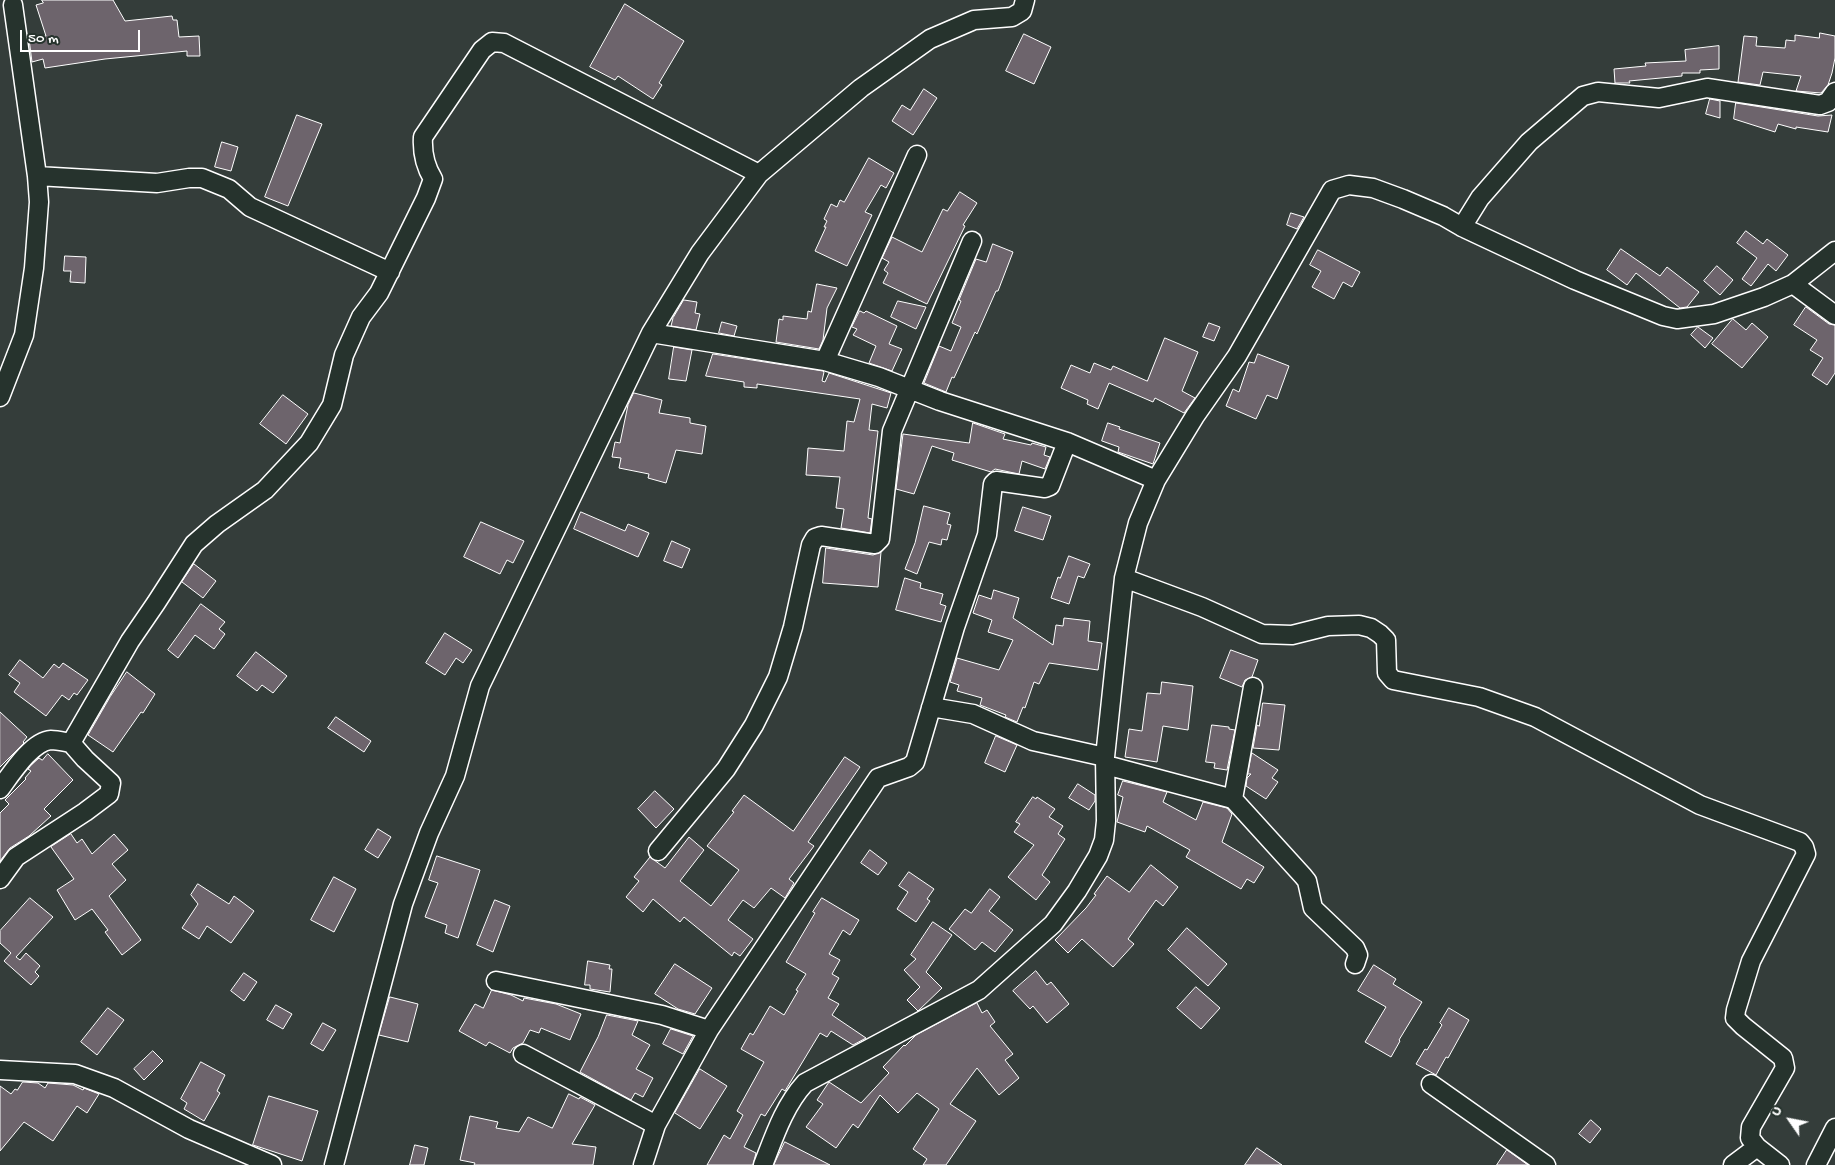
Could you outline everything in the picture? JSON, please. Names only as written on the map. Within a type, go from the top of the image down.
[{"type":"street","points":[[334,1165],[403,904],[429,833],[455,776],[480,686],[651,333],[700,253],[759,174],[861,88],[930,39],[974,20],[1012,17],[1022,11],[1025,0]]},
{"type":"street","points":[[0,397],[24,335],[34,268],[39,202],[38,176],[16,2]]},
{"type":"street","points":[[71,743],[130,640],[194,544],[265,490],[309,443],[332,405],[344,354],[360,317],[379,294],[426,198],[433,179],[427,170],[422,150],[423,137],[482,50],[492,42],[504,43],[759,174]]},
{"type":"street","points":[[1462,228],[1480,198],[1529,142],[1583,96],[1598,92],[1659,98],[1707,88],[1820,105],[1828,102],[1835,92]]},
{"type":"street","points":[[825,361],[917,155]]},
{"type":"street","points":[[38,176],[157,183],[202,178],[229,189],[250,207],[390,272]]},
{"type":"street","points":[[763,1165],[776,1130],[797,1092],[805,1083],[979,990],[1053,924],[1077,891],[1098,856],[1104,840],[1106,821],[1105,761],[1124,578],[1138,523],[1156,480],[1195,416],[1237,356],[1332,190],[1349,185],[1373,188],[1443,216],[1462,228],[1575,280],[1663,316],[1677,319],[1714,314],[1764,297],[1793,284],[1835,251]]},
{"type":"street","points":[[658,851],[726,769],[754,725],[778,677],[793,627],[811,545],[815,538],[821,536],[875,544],[880,539],[892,431],[972,241]]},
{"type":"street","points":[[1793,284],[1835,315]]},
{"type":"street","points":[[651,333],[825,361],[879,377],[940,401],[1067,442],[1156,480]]},
{"type":"street","points":[[643,1165],[656,1125],[709,1030],[878,778],[909,767],[915,762],[955,627],[987,535],[993,484],[996,481],[1045,488],[1050,486],[1067,442]]},
{"type":"street","points":[[1124,578],[1202,607],[1262,634],[1292,635],[1328,626],[1359,625],[1371,628],[1386,640],[1387,673],[1393,680],[1479,697],[1536,717],[1700,805],[1800,842],[1806,854],[1751,961],[1736,1010],[1736,1018],[1743,1026],[1783,1058],[1785,1068],[1751,1127],[1750,1138],[1757,1147],[1780,1165]]},
{"type":"street","points":[[1233,799],[1253,687]]},
{"type":"street","points":[[932,707],[973,714],[1033,741],[1233,799],[1307,881],[1313,908],[1355,948],[1358,955],[1355,964]]},
{"type":"street","points":[[0,789],[12,772],[37,745],[50,740],[71,743],[111,783],[109,794],[16,857],[0,879]]},
{"type":"street","points":[[496,981],[662,1015],[709,1030]]},
{"type":"street","points":[[523,1054],[656,1125]]},
{"type":"street","points":[[0,1070],[75,1074],[114,1088],[190,1129],[272,1165]]},
{"type":"street","points":[[1431,1084],[1546,1165]]},
{"type":"street","points":[[1816,1165],[1835,1128]]},
{"type":"street","points":[[1733,1165],[1757,1147]]},
{"type":"building","points":[[42,0],[113,0],[125,21],[172,16],[173,20],[177,20],[179,37],[199,36],[200,56],[187,56],[187,51],[105,59],[45,68],[43,59],[32,62],[29,39],[46,36],[36,5],[43,3]]},
{"type":"building","points":[[625,4],[684,41],[659,83],[662,85],[653,99],[618,76],[615,80],[590,67]]},
{"type":"building","points":[[1820,33],[1835,36],[1835,58],[1832,73],[1828,85],[1821,93],[1796,91],[1801,76],[1763,72],[1760,85],[1738,82],[1744,36],[1757,37],[1756,46],[1785,48],[1786,40],[1795,41],[1795,35],[1819,38]]},
{"type":"building","points":[[1024,34],[1051,47],[1034,84],[1006,71]]},
{"type":"building","points":[[1719,46],[1719,69],[1700,70],[1700,73],[1682,73],[1682,76],[1629,81],[1630,83],[1615,83],[1614,69],[1646,66],[1645,63],[1686,61],[1685,50]]},
{"type":"building","points":[[924,89],[937,98],[913,135],[892,121],[902,105],[910,110]]},
{"type":"building","points":[[1710,99],[1720,101],[1720,118],[1706,114]]},
{"type":"building","points":[[1736,103],[1818,116],[1832,115],[1828,132],[1796,127],[1796,129],[1778,124],[1775,132],[1734,119]]},
{"type":"building","points":[[297,115],[322,124],[288,206],[265,197]]},
{"type":"building","points":[[222,142],[238,147],[231,171],[215,167]]},
{"type":"building","points":[[869,158],[894,173],[886,188],[881,185],[865,212],[872,215],[847,266],[815,251],[826,227],[824,227],[827,221],[824,219],[831,204],[837,207],[840,200],[844,202]]},
{"type":"building","points":[[960,192],[977,203],[963,225],[965,226],[927,304],[883,283],[888,273],[884,270],[889,262],[882,258],[892,237],[922,252],[943,209],[947,211]]},
{"type":"building","points":[[1291,213],[1304,217],[1297,229],[1287,225]]},
{"type":"building","points":[[1746,231],[1763,244],[1767,239],[1788,255],[1776,271],[1768,264],[1751,286],[1742,279],[1757,258],[1737,243]]},
{"type":"building","points":[[993,244],[1013,252],[998,291],[996,291],[977,334],[975,332],[946,392],[924,383],[939,346],[951,351],[961,327],[952,323],[961,301],[959,300],[976,259],[986,262]]},
{"type":"building","points":[[1621,249],[1660,276],[1667,267],[1699,292],[1687,307],[1680,308],[1636,273],[1627,285],[1607,270]]},
{"type":"building","points":[[1318,250],[1360,272],[1352,287],[1343,282],[1334,299],[1312,287],[1321,271],[1310,265]]},
{"type":"building","points":[[65,256],[86,257],[85,283],[70,282],[71,271],[64,271]]},
{"type":"building","points":[[1717,266],[1733,280],[1720,295],[1704,281]]},
{"type":"building","points":[[817,284],[837,288],[827,308],[823,340],[819,349],[776,342],[779,319],[783,320],[783,316],[807,319],[808,311],[811,312]]},
{"type":"building","points":[[684,300],[697,302],[695,313],[700,314],[696,330],[671,326],[673,318]]},
{"type":"building","points":[[898,301],[926,307],[916,329],[891,317]]},
{"type":"building","points":[[1806,307],[1829,324],[1835,325],[1835,373],[1827,385],[1812,375],[1823,358],[1810,350],[1817,340],[1794,325]]},
{"type":"building","points":[[860,311],[864,313],[866,311],[897,326],[889,344],[902,349],[892,371],[869,363],[876,346],[853,335],[857,329],[852,327]]},
{"type":"building","points":[[1733,319],[1746,330],[1752,323],[1768,337],[1742,368],[1712,344]]},
{"type":"building","points":[[722,322],[737,326],[734,336],[719,333]]},
{"type":"building","points":[[1209,323],[1220,327],[1214,341],[1203,337]]},
{"type":"building","points":[[1698,327],[1713,338],[1705,348],[1691,335]]},
{"type":"building","points":[[1165,338],[1198,352],[1182,391],[1195,398],[1184,413],[1155,398],[1153,402],[1109,383],[1098,409],[1087,404],[1088,400],[1061,388],[1071,365],[1090,373],[1094,363],[1111,370],[1113,366],[1147,381]]},
{"type":"building","points":[[674,347],[692,350],[686,381],[669,379]]},
{"type":"building","points":[[713,354],[823,371],[822,381],[825,382],[829,373],[891,393],[887,408],[872,404],[869,430],[878,431],[868,518],[872,519],[870,533],[841,528],[844,509],[836,508],[840,477],[806,475],[808,448],[844,451],[847,421],[854,422],[860,399],[757,384],[757,388],[744,387],[744,382],[706,376]]},
{"type":"building","points":[[1258,354],[1289,366],[1277,399],[1267,395],[1256,419],[1226,406],[1233,389],[1239,392],[1249,362],[1254,363]]},
{"type":"building","points":[[634,393],[662,400],[659,413],[690,418],[690,423],[706,426],[702,454],[676,450],[666,483],[648,478],[649,474],[619,468],[621,458],[612,457],[615,442],[620,443],[628,405]]},
{"type":"building","points":[[283,395],[308,414],[286,444],[260,424]]},
{"type":"building","points":[[973,423],[1005,434],[1003,439],[1046,447],[1044,455],[1050,457],[1045,469],[1022,461],[1019,474],[995,469],[991,472],[952,460],[954,453],[932,446],[914,494],[896,489],[903,434],[969,443]]},
{"type":"building","points":[[1108,423],[1120,427],[1119,429],[1160,443],[1153,464],[1118,452],[1119,447],[1102,441]]},
{"type":"building","points":[[924,506],[950,513],[947,524],[951,525],[947,540],[942,539],[941,545],[929,542],[917,574],[905,569],[915,543]]},
{"type":"building","points":[[1023,507],[1051,516],[1043,540],[1015,531]]},
{"type":"building","points":[[581,512],[625,531],[628,524],[649,533],[638,557],[574,529]]},
{"type":"building","points":[[481,522],[524,541],[513,563],[507,560],[500,574],[464,557]]},
{"type":"building","points":[[672,541],[690,549],[682,568],[664,561]]},
{"type":"building","points":[[826,548],[873,555],[881,552],[878,587],[823,583]]},
{"type":"building","points":[[1069,556],[1090,564],[1084,578],[1078,576],[1069,604],[1051,598],[1058,577],[1060,578]]},
{"type":"building","points":[[194,564],[216,581],[203,598],[182,582]]},
{"type":"building","points":[[905,578],[921,583],[920,588],[943,594],[940,604],[946,606],[941,622],[896,610]]},
{"type":"building","points":[[994,590],[1019,598],[1013,618],[1053,645],[1056,625],[1063,626],[1064,618],[1090,621],[1088,641],[1102,643],[1098,670],[1049,663],[1039,684],[1034,682],[1025,708],[1023,707],[1017,722],[1005,717],[1006,715],[980,705],[982,698],[957,691],[959,685],[950,682],[957,658],[999,670],[1013,640],[988,632],[992,620],[973,613],[979,595],[991,599]]},
{"type":"building","points":[[201,604],[225,622],[219,629],[225,634],[214,649],[195,635],[178,658],[168,650]]},
{"type":"building","points":[[445,633],[472,650],[463,663],[456,658],[445,675],[426,663]]},
{"type":"building","points":[[1231,650],[1258,660],[1252,677],[1245,680],[1242,687],[1220,678]]},
{"type":"building","points":[[256,652],[287,676],[273,693],[262,685],[257,691],[237,676]]},
{"type":"building","points":[[20,660],[43,678],[54,664],[59,668],[63,663],[88,680],[77,695],[74,693],[69,700],[62,695],[46,716],[14,692],[20,683],[9,675]]},
{"type":"building","points":[[127,672],[155,694],[113,752],[88,735]]},
{"type":"building","points":[[1162,682],[1193,686],[1188,730],[1163,726],[1157,762],[1125,757],[1129,729],[1142,731],[1147,693],[1160,694]]},
{"type":"building","points":[[1263,703],[1285,705],[1279,750],[1253,748]]},
{"type":"building","points":[[0,712],[27,737],[24,743],[0,767]]},
{"type":"building","points":[[336,717],[371,741],[364,752],[328,728]]},
{"type":"building","points":[[1212,725],[1229,727],[1229,729],[1235,730],[1227,770],[1214,768],[1215,763],[1206,762]]},
{"type":"building","points":[[996,736],[1017,745],[1005,772],[985,763]]},
{"type":"building","points":[[1252,753],[1278,770],[1272,778],[1278,782],[1266,799],[1246,786],[1247,778],[1251,774],[1248,774]]},
{"type":"building","points":[[48,754],[73,780],[44,809],[51,816],[29,836],[10,848],[0,861],[0,813],[9,804],[5,800],[26,779],[31,771],[28,769],[30,766],[39,758],[42,760]]},
{"type":"building","points":[[845,757],[860,767],[808,842],[814,846],[789,879],[794,883],[785,898],[771,888],[754,908],[743,900],[728,920],[753,939],[740,956],[734,952],[732,956],[684,917],[680,922],[653,899],[643,912],[626,897],[639,881],[634,877],[650,857],[665,868],[689,837],[704,850],[680,881],[711,906],[739,870],[707,846],[734,812],[732,811],[744,795],[793,831]]},
{"type":"building","points":[[1123,781],[1167,792],[1163,802],[1196,820],[1203,802],[1227,808],[1232,814],[1222,842],[1264,867],[1254,883],[1247,879],[1241,889],[1186,857],[1190,850],[1147,826],[1145,832],[1117,822],[1123,797],[1118,795]]},
{"type":"building","points":[[1078,784],[1095,795],[1095,801],[1089,810],[1069,798]]},
{"type":"building","points":[[655,791],[674,809],[656,828],[638,809]]},
{"type":"building","points":[[1033,797],[1036,799],[1037,797],[1055,809],[1049,817],[1063,826],[1058,834],[1065,839],[1042,875],[1050,882],[1036,900],[1008,877],[1034,845],[1014,832],[1020,824],[1016,822]]},
{"type":"building","points":[[378,829],[391,837],[378,858],[365,850]]},
{"type":"building","points":[[71,834],[77,843],[82,839],[92,854],[114,834],[128,850],[112,864],[126,880],[109,896],[141,940],[122,955],[105,932],[108,930],[92,909],[75,920],[57,890],[74,879],[51,847]]},
{"type":"building","points":[[870,850],[887,863],[878,875],[861,863]]},
{"type":"building","points":[[437,856],[480,870],[458,938],[445,933],[447,925],[425,917],[438,883],[429,880]]},
{"type":"building","points":[[1151,865],[1178,887],[1163,906],[1156,900],[1128,939],[1134,944],[1113,967],[1082,939],[1068,953],[1055,940],[1086,908],[1107,876],[1129,892]]},
{"type":"building","points":[[909,872],[934,889],[927,899],[930,901],[916,922],[897,909],[908,892],[899,886]]},
{"type":"building","points":[[334,877],[356,889],[334,932],[311,920]]},
{"type":"building","points":[[198,884],[229,904],[234,896],[254,911],[231,943],[207,926],[199,939],[182,928],[198,904],[191,895]]},
{"type":"building","points":[[990,889],[1000,897],[989,911],[1013,930],[995,952],[982,942],[975,950],[949,929],[965,909],[971,913]]},
{"type":"building","points":[[30,898],[53,917],[16,957],[20,960],[26,953],[40,966],[35,972],[39,976],[31,985],[4,961],[11,953],[0,943],[0,931]]},
{"type":"building","points":[[822,898],[859,920],[850,935],[843,930],[829,954],[840,960],[832,974],[839,978],[828,998],[839,1004],[832,1015],[866,1038],[853,1045],[831,1031],[827,1037],[820,1033],[785,1091],[782,1089],[765,1116],[761,1114],[744,1147],[756,1153],[753,1165],[707,1165],[724,1135],[730,1139],[743,1115],[737,1111],[764,1062],[741,1049],[750,1033],[753,1035],[770,1006],[784,1015],[806,974],[786,962]]},
{"type":"building","points":[[495,900],[510,906],[493,952],[477,945]]},
{"type":"building","points":[[933,922],[952,935],[926,972],[942,988],[918,1011],[907,1000],[920,987],[904,970],[916,959],[911,955]]},
{"type":"building","points":[[1187,928],[1227,964],[1208,986],[1168,950]]},
{"type":"building","points":[[588,961],[610,965],[609,969],[612,969],[610,992],[590,989],[590,985],[585,985]]},
{"type":"building","points":[[675,964],[712,988],[695,1014],[678,1009],[655,994]]},
{"type":"building","points":[[1374,965],[1396,979],[1393,984],[1422,1002],[1391,1057],[1365,1042],[1386,1007],[1358,991]]},
{"type":"building","points":[[1036,971],[1047,985],[1051,982],[1069,1004],[1047,1023],[1033,1006],[1030,1009],[1013,991]]},
{"type":"building","points":[[244,973],[257,982],[244,1001],[231,991]]},
{"type":"building","points":[[1196,987],[1220,1008],[1201,1029],[1177,1008]]},
{"type":"building","points":[[492,990],[511,995],[523,1001],[524,998],[556,1004],[581,1014],[570,1040],[541,1028],[539,1033],[530,1030],[523,1043],[513,1048],[510,1053],[489,1042],[486,1046],[459,1031],[475,1004],[483,1008]]},
{"type":"building","points":[[390,997],[418,1004],[408,1042],[379,1035]]},
{"type":"building","points":[[977,1003],[982,1013],[987,1010],[995,1022],[990,1026],[1013,1054],[1005,1060],[1019,1078],[999,1095],[977,1068],[950,1104],[976,1121],[946,1165],[923,1165],[927,1159],[913,1149],[939,1109],[917,1093],[898,1113],[880,1095],[858,1128],[853,1124],[836,1148],[806,1127],[823,1104],[817,1100],[829,1082],[861,1103],[889,1073],[883,1067],[904,1045],[916,1035]]},
{"type":"building","points":[[276,1005],[292,1014],[283,1029],[267,1020]]},
{"type":"building","points":[[108,1008],[124,1020],[97,1055],[81,1042]]},
{"type":"building","points":[[1449,1008],[1469,1020],[1448,1058],[1446,1057],[1436,1075],[1416,1064],[1442,1025],[1440,1023]]},
{"type":"building","points":[[607,1015],[638,1021],[632,1035],[650,1045],[636,1069],[653,1078],[643,1097],[635,1093],[631,1100],[580,1072]]},
{"type":"building","points":[[323,1023],[336,1030],[323,1051],[311,1044]]},
{"type":"building","points":[[671,1029],[693,1036],[683,1054],[663,1044]]},
{"type":"building","points":[[153,1051],[163,1061],[144,1080],[134,1069]]},
{"type":"building","points":[[201,1062],[225,1075],[217,1091],[220,1093],[204,1121],[184,1109],[187,1103],[181,1099]]},
{"type":"building","points":[[700,1069],[727,1086],[700,1129],[675,1113]]},
{"type":"building","points":[[23,1082],[38,1083],[45,1088],[48,1083],[73,1085],[99,1094],[87,1113],[77,1106],[53,1141],[24,1122],[0,1151],[0,1086],[11,1094]]},
{"type":"building","points":[[569,1094],[579,1099],[580,1097],[595,1105],[572,1144],[596,1147],[593,1165],[474,1165],[475,1163],[460,1160],[470,1116],[498,1122],[496,1128],[519,1132],[528,1117],[552,1128]]},
{"type":"building","points":[[269,1096],[318,1111],[302,1161],[253,1145]]},
{"type":"building","points":[[1591,1120],[1601,1129],[1590,1143],[1579,1134]]},
{"type":"building","points":[[785,1142],[830,1165],[774,1165]]},
{"type":"building","points":[[415,1145],[428,1148],[424,1165],[410,1165]]},
{"type":"building","points":[[1257,1148],[1282,1165],[1245,1165]]},
{"type":"building","points":[[1507,1150],[1528,1165],[1497,1165]]}]
